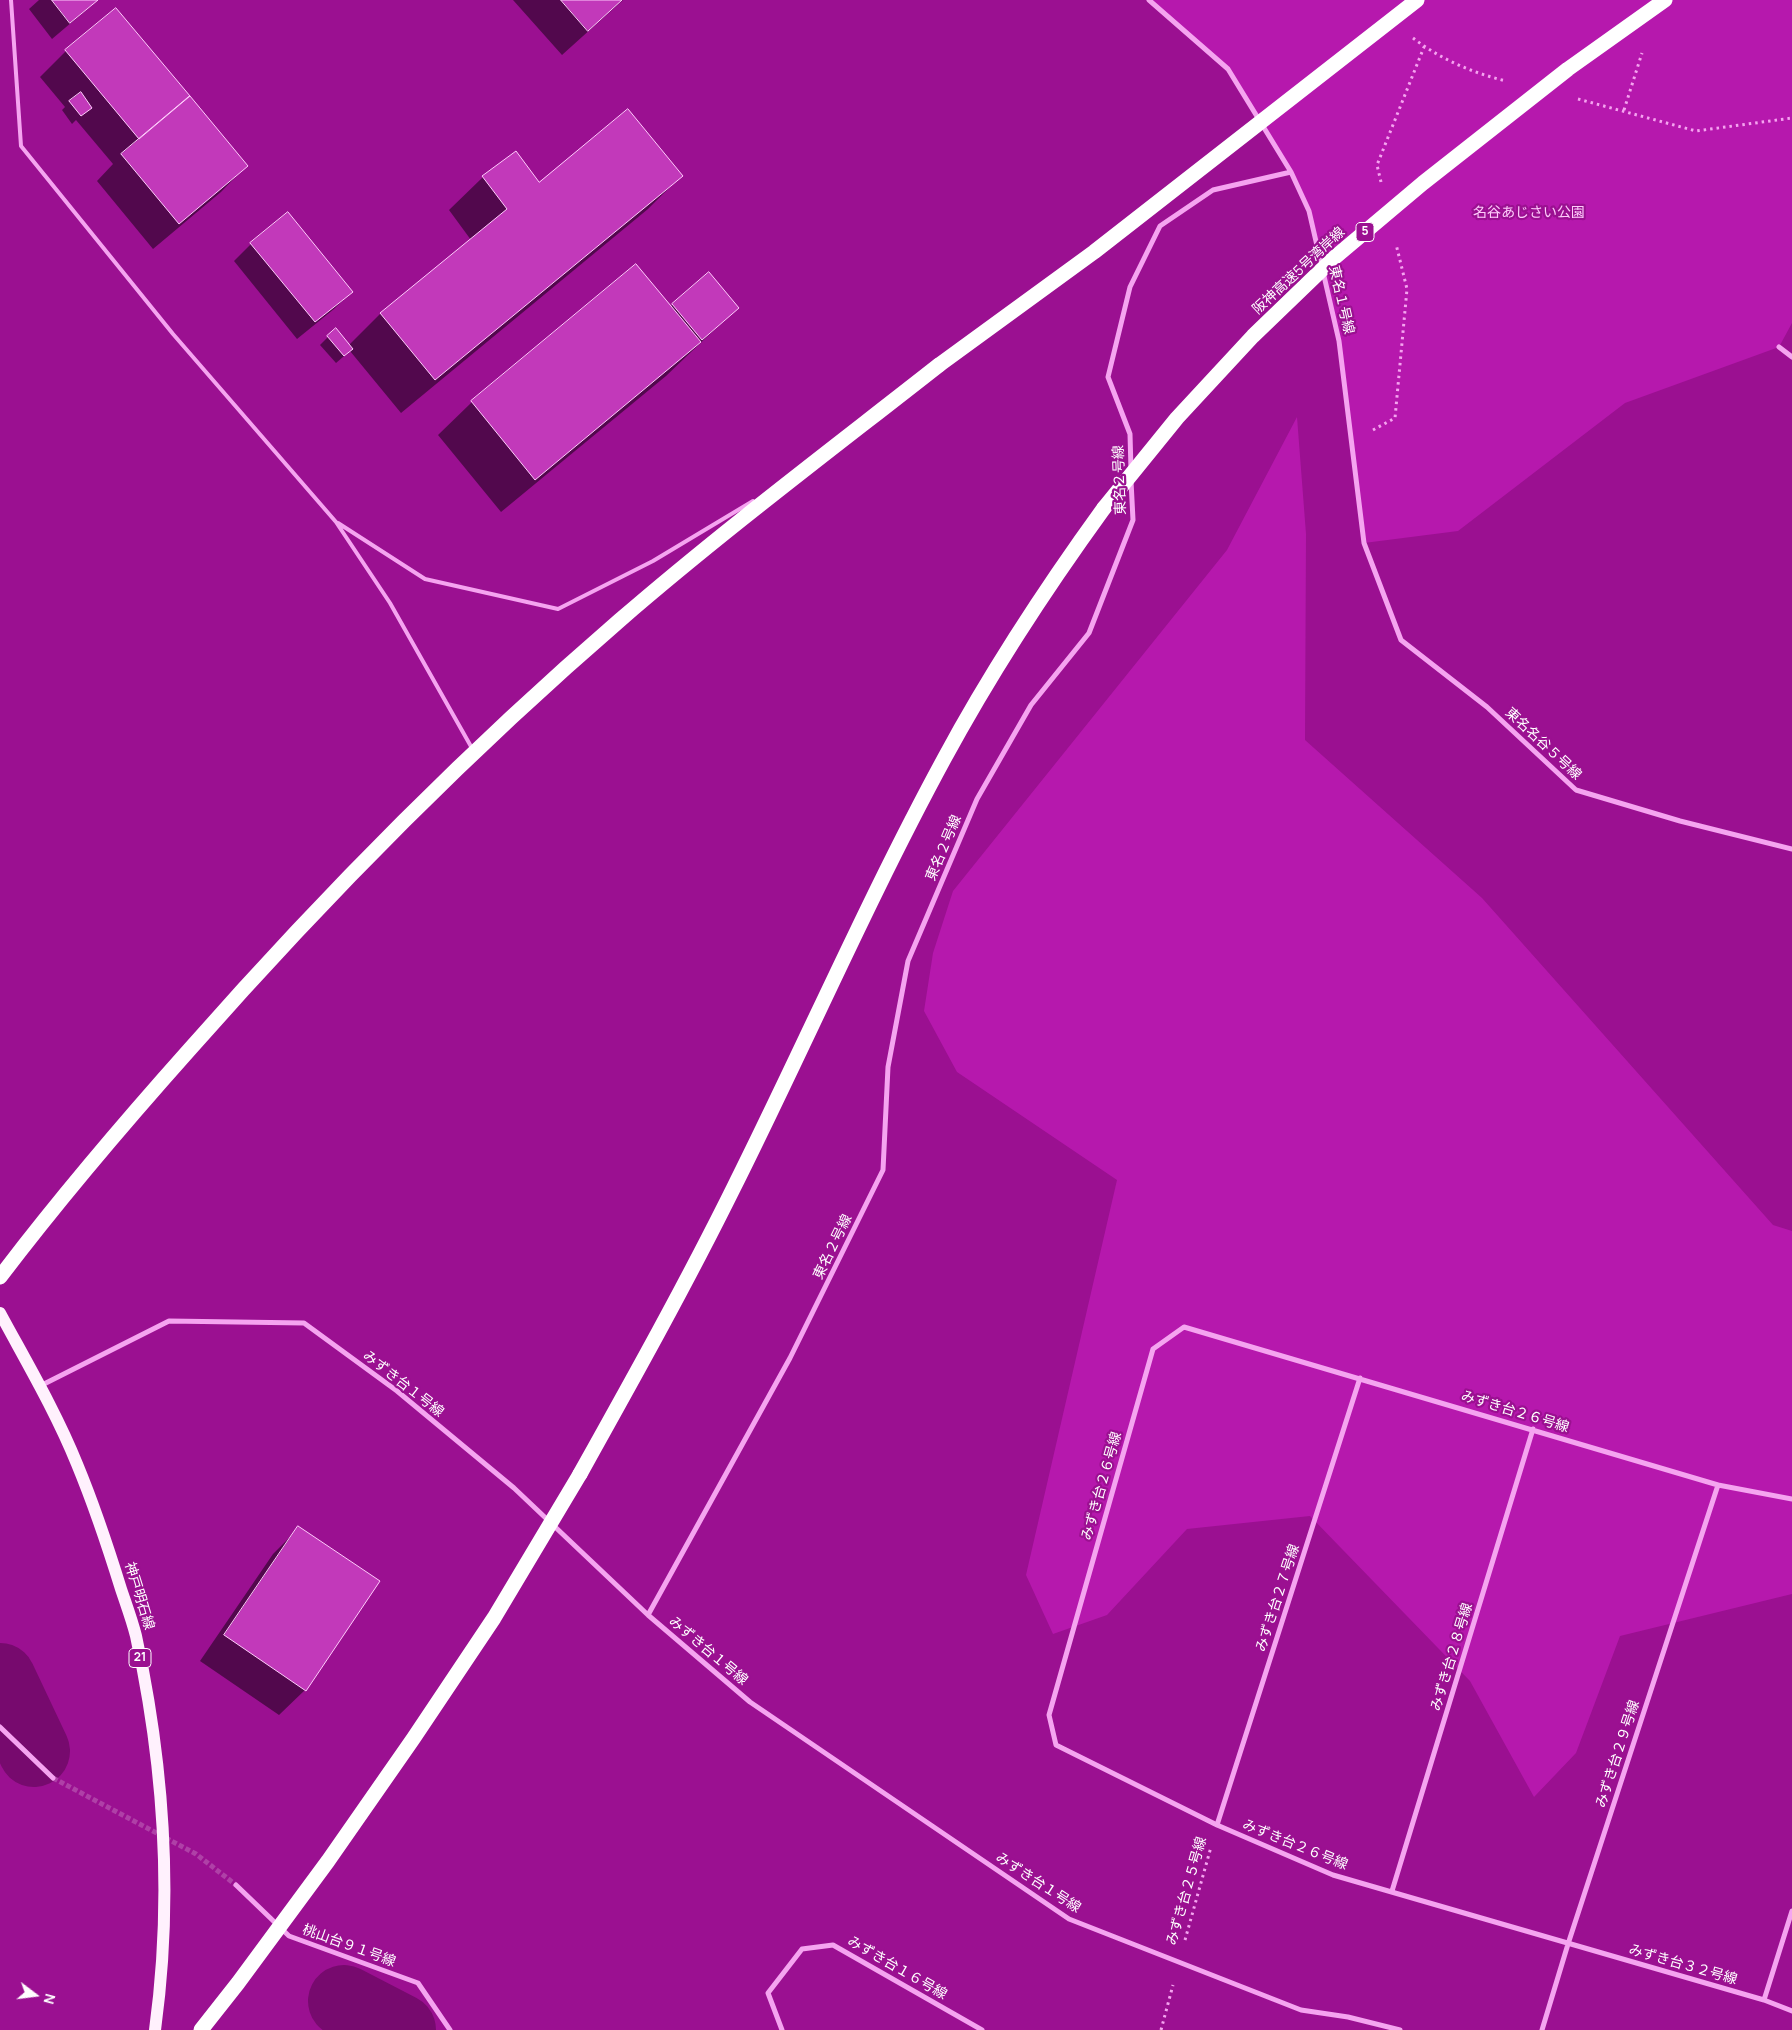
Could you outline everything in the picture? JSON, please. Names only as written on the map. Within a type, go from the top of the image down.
[{"type":"highway","points":[[0,1277],[94,1158],[231,1003],[346,878],[474,751],[620,620],[797,475],[939,365],[1094,252],[1417,0]]},
{"type":"highway","name":"阪神高速5号湾岸線","points":[[201,2030],[328,1861],[413,1739],[494,1618],[580,1474],[661,1330],[730,1195],[944,759],[995,670],[1052,580],[1104,508],[1177,418],[1253,336],[1334,258],[1423,183],[1568,69],[1665,0]]},
{"type":"main road","name":"神戸明石線","points":[[0,1313],[40,1386],[77,1463],[107,1543],[135,1635],[152,1731],[163,1816],[165,1904],[156,2030]]},
{"type":"street","name":"東名１号線","points":[[1149,0],[1228,69],[1291,172],[1309,211],[1339,341],[1364,543]]},
{"type":"street","name":"東名２号線","points":[[648,1615],[790,1358],[883,1170],[888,1067],[908,961],[976,799],[1031,704],[1089,633],[1133,520],[1130,434],[1108,377],[1130,287],[1160,226],[1213,190],[1291,172]]},
{"type":"street","points":[[1779,347],[1792,358]]},
{"type":"street","name":"東名名谷５号線","points":[[1364,543],[1401,640],[1487,707],[1576,790],[1680,821],[1792,849]]},
{"type":"street","name":"みずき台１号線","points":[[40,1386],[169,1321],[304,1323],[397,1391],[514,1488],[648,1615],[750,1702],[1069,1919],[1301,2010],[1348,2017],[1400,2030]]},
{"type":"street","name":"みずき台２６号線","points":[[1568,1944],[1333,1874],[1217,1825],[1056,1745],[1049,1716],[1153,1348],[1184,1327],[1718,1485],[1792,1498]]},
{"type":"street","name":"みずき台２７号線","points":[[1217,1825],[1360,1378]]},
{"type":"street","name":"みずき台２８号線","points":[[1392,1891],[1533,1429]]},
{"type":"street","name":"みずき台２９号線","points":[[1542,2030],[1568,1944],[1718,1485]]},
{"type":"street","points":[[0,1727],[53,1778]]},
{"type":"street","name":"桃山台９１号線","points":[[236,1884],[289,1936],[418,1983],[450,2030]]},
{"type":"street","points":[[1764,2000],[1792,1911]]},
{"type":"street","name":"みずき台１６号線","points":[[782,2030],[768,1993],[802,1949],[834,1944],[982,2030]]},
{"type":"street","name":"みずき台３２号線","points":[[1568,1944],[1764,2000],[1792,2010]]},
{"type":"lane","points":[[11,0],[21,146],[173,334],[336,522],[390,603],[474,751]]},
{"type":"lane","points":[[763,495],[797,475]]},
{"type":"lane","points":[[336,522],[425,579],[558,608],[652,561],[755,500]]},
{"type":"path","points":[[1381,184],[1377,165],[1424,47]]},
{"type":"path","points":[[1624,110],[1644,49]]},
{"type":"path","points":[[1350,442],[1395,418],[1407,289],[1395,241]]},
{"type":"path","name":"みずき台２５号線","points":[[1162,2030],[1178,1963],[1217,1825]]},
{"type":"green space","name":"名谷あじさい公園","points":[[1149,0],[1792,0],[1792,323],[1779,347],[1625,403],[1458,531],[1364,543],[1339,341],[1309,211],[1291,172],[1228,69]]},
{"type":"green space","points":[[1297,417],[1306,534],[1305,740],[1482,898],[1773,1225],[1792,1231],[1792,1594],[1620,1636],[1576,1753],[1534,1797],[1470,1681],[1310,1516],[1187,1529],[1107,1615],[1053,1634],[1026,1575],[1117,1180],[957,1072],[924,1011],[933,953],[953,891],[1227,550]]},
{"type":"building","points":[[52,0],[98,0],[70,23]]},
{"type":"building","points":[[561,0],[622,0],[588,31]]},
{"type":"building","points":[[116,8],[190,96],[139,139],[65,50]]},
{"type":"building","points":[[81,92],[92,108],[81,116],[69,101]]},
{"type":"building","points":[[190,96],[248,166],[179,224],[121,154]]},
{"type":"building","points":[[628,109],[683,176],[435,380],[380,313],[507,209],[482,176],[516,151],[539,182]]},
{"type":"building","points":[[288,212],[353,292],[315,322],[250,243]]},
{"type":"building","points":[[636,264],[701,342],[535,480],[471,401]]},
{"type":"building","points":[[709,272],[739,308],[702,340],[672,304]]},
{"type":"building","points":[[336,328],[353,349],[344,356],[327,336]]},
{"type":"building","points":[[298,1526],[380,1581],[306,1691],[224,1635]]},
{"type":"waterway","points":[[0,1679],[34,1751]]},
{"type":"waterway","points":[[344,2001],[400,2030]]},
{"type":"tunnel","points":[[53,1778],[196,1854],[236,1885]]}]
